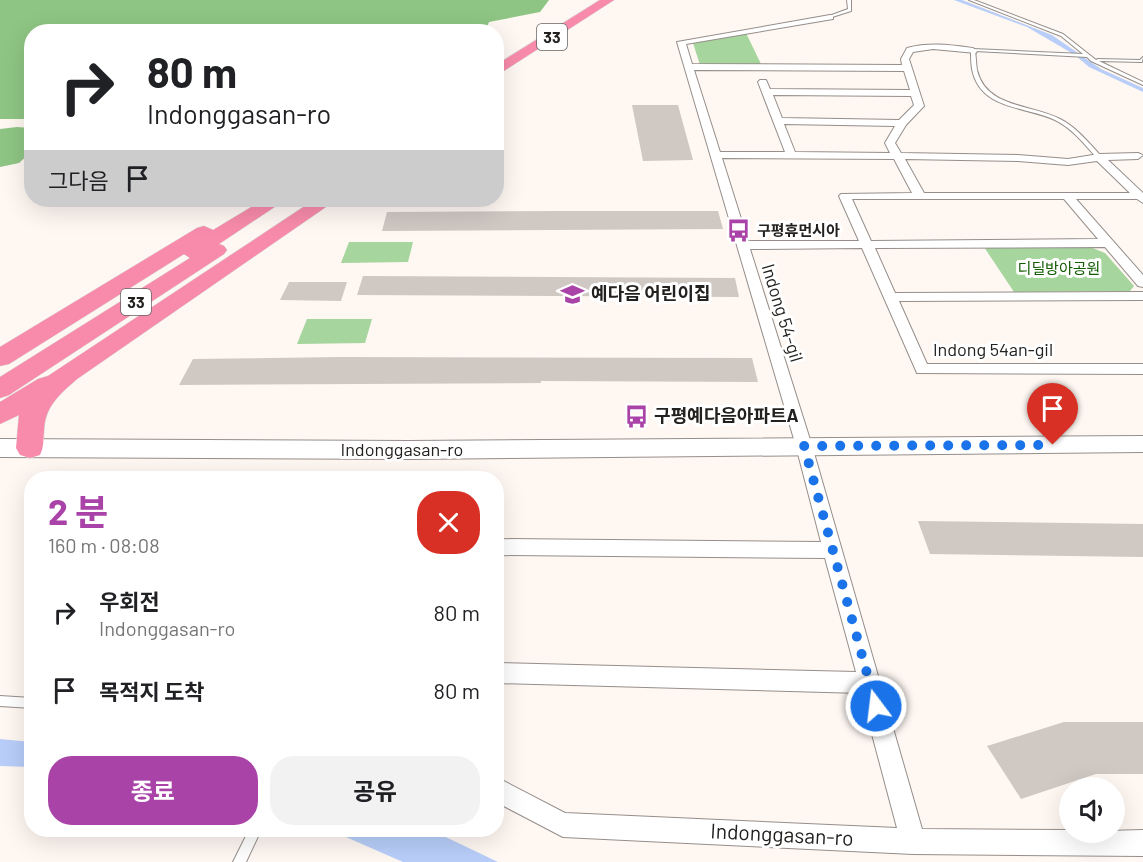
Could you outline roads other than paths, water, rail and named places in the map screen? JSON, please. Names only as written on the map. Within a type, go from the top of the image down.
[{"type":"highway","name":"33","points":[[504,55],[565,16],[585,0]]},
{"type":"highway","name":"33","points":[[504,67],[608,0]]},
{"type":"highway","points":[[504,50],[565,16]]},
{"type":"highway","points":[[504,81],[543,55],[581,19]]},
{"type":"highway","name":"33","points":[[0,372],[264,207]]},
{"type":"highway","name":"33","points":[[0,389],[264,207]]},
{"type":"highway","points":[[0,358],[264,207]]},
{"type":"highway","points":[[0,415],[68,373],[316,207]]},
{"type":"highway","points":[[30,448],[29,421],[40,397],[68,373]]},
{"type":"main road","name":"Indonggasan-ro","points":[[0,448],[409,450],[1143,444]]},
{"type":"main road","points":[[0,453],[30,448]]},
{"type":"street","name":"Indong 54-gil","points":[[804,446],[681,42],[830,17]]},
{"type":"street","points":[[920,196],[890,143],[902,123],[919,106],[905,59],[910,50],[919,47],[931,46],[973,51]]},
{"type":"street","points":[[689,67],[908,68]]},
{"type":"street","points":[[756,67],[792,157]]},
{"type":"street","points":[[767,92],[915,93]]},
{"type":"street","points":[[778,121],[902,123]]},
{"type":"street","points":[[716,155],[1018,158],[1068,162],[1099,157],[1140,156]]},
{"type":"street","name":"Indong 54an-gil","points":[[1099,157],[1142,198]]},
{"type":"street","name":"Indong 54an-gil","points":[[1142,198],[845,196],[922,369],[1143,369]]},
{"type":"street","points":[[1067,196],[1143,283]]},
{"type":"street","points":[[743,245],[1108,243]]},
{"type":"street","points":[[890,297],[1143,296]]},
{"type":"street","points":[[804,446],[913,841]]},
{"type":"street","points":[[504,547],[833,550]]},
{"type":"street","points":[[504,673],[870,683]]},
{"type":"street","name":"Indonggasan-ro","points":[[504,793],[563,825],[913,841],[1143,843]]},
{"type":"lane","name":"Indong 54-gil","points":[[830,17],[850,10],[849,0]]},
{"type":"lane","points":[[971,0],[1062,35],[1093,60],[1143,84]]},
{"type":"lane","points":[[1088,56],[973,51],[973,64],[984,90],[994,100],[1059,120],[1099,157]]},
{"type":"lane","points":[[1093,60],[1142,61],[1143,58]]},
{"type":"lane","points":[[0,701],[24,702]]},
{"type":"lane","points":[[239,861],[251,837]]},
{"type":"water","points":[[954,0],[962,0],[1052,35],[1101,69],[1143,88],[1143,92],[1089,67],[1075,55],[1027,27]]},
{"type":"water","points":[[0,739],[24,741],[24,767],[0,766]]},
{"type":"water","points":[[346,837],[446,837],[498,862],[403,862]]},
{"type":"place","name":"구평휴먼시아","points":[[739,231]]},
{"type":"place","name":"예다음 어린이집","points":[[573,294]]},
{"type":"place","name":"구평예다음아파트A","points":[[636,416]]},
{"type":"park label","name":"디딜방아공원","points":[[1059,269]]}]
